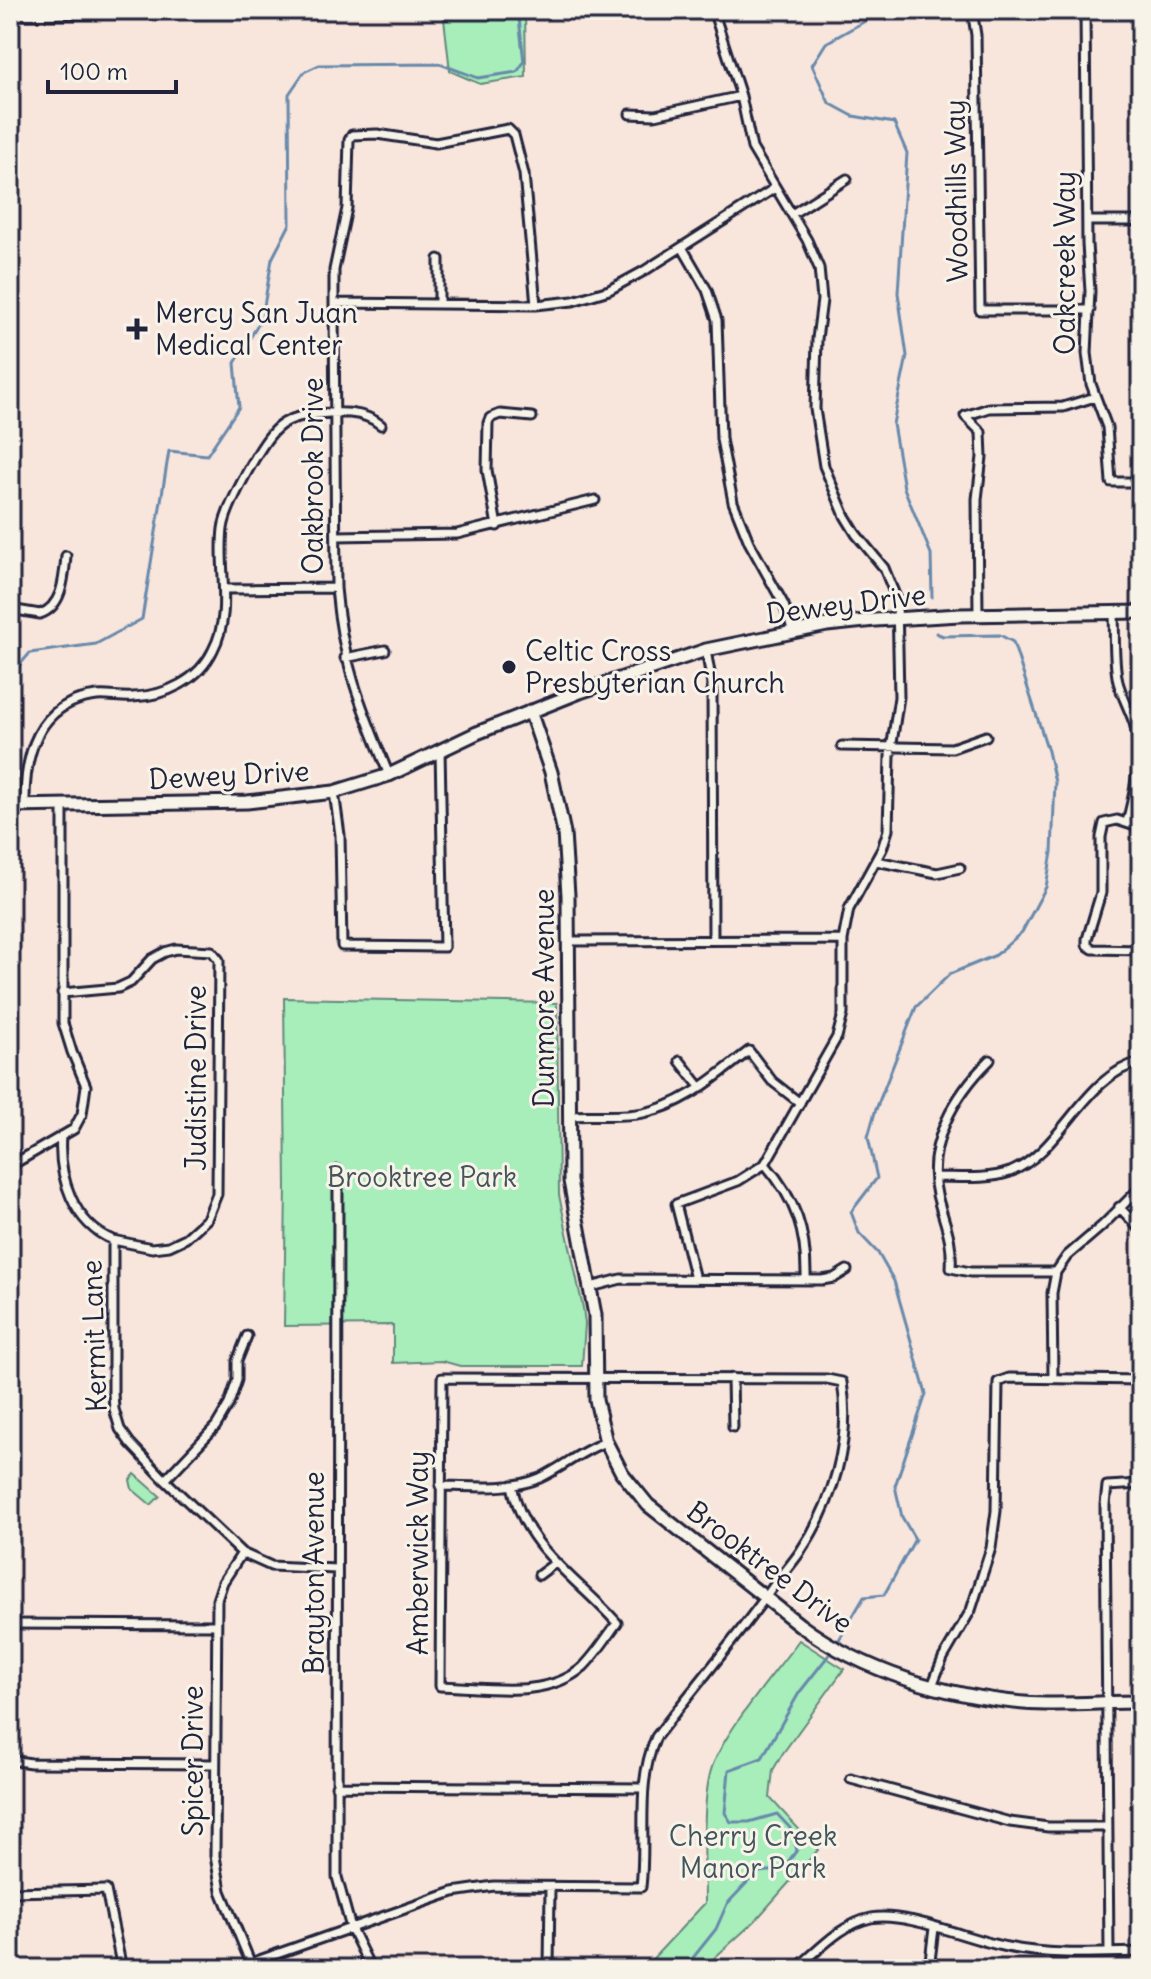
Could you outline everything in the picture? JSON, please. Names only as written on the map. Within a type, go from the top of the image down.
[{"type":"street","points":[[10,13],[210,10]]},
{"type":"street","points":[[695,1279],[676,1204],[738,1181],[765,1164],[833,1048],[843,1014],[843,940],[853,898],[876,861],[888,830],[891,747],[899,697],[897,600],[891,579],[845,516],[824,466],[815,409],[821,285],[813,252],[752,148],[741,96],[713,10]]},
{"type":"street","name":"Woodhills Way","points":[[972,10],[976,35],[980,310],[1090,310]]},
{"type":"street","name":"Oakcreek Way","points":[[1085,10],[1090,310],[1088,369],[1107,427],[1111,482],[1141,482]]},
{"type":"street","points":[[630,114],[655,115],[741,96]]},
{"type":"street","name":"Oakbrook Drive","points":[[389,775],[360,707],[345,658],[336,588],[334,270],[347,208],[349,140],[352,135],[377,134],[436,143],[508,129],[514,135],[524,174],[536,305]]},
{"type":"street","points":[[792,214],[847,179]]},
{"type":"street","points":[[334,303],[536,305],[573,301],[609,290],[775,188]]},
{"type":"street","points":[[1087,221],[1141,221]]},
{"type":"street","points":[[682,247],[707,290],[717,320],[721,439],[733,502],[749,542],[784,605],[793,632]]},
{"type":"street","points":[[439,259],[439,304]]},
{"type":"street","points":[[978,614],[977,499],[982,457],[981,432],[965,416],[989,408],[1063,407],[1095,397]]},
{"type":"street","points":[[497,526],[487,470],[488,423],[490,418],[500,414],[532,417]]},
{"type":"street","points":[[25,806],[29,752],[51,717],[83,699],[156,694],[189,679],[207,661],[220,634],[223,619],[222,538],[226,512],[269,437],[286,422],[308,415],[364,415],[381,425]]},
{"type":"street","points":[[336,536],[438,536],[497,526],[595,500]]},
{"type":"street","points":[[10,609],[40,614],[53,606],[63,579],[66,556]]},
{"type":"street","points":[[224,589],[336,588]]},
{"type":"street","name":"Dewey Drive","points":[[10,806],[247,802],[334,792],[389,775],[530,711],[706,650],[827,625],[978,614],[1141,612]]},
{"type":"street","points":[[1114,613],[1115,662],[1119,684],[1135,725],[1135,786],[1127,822]]},
{"type":"street","points":[[345,658],[385,650]]},
{"type":"street","points":[[706,650],[712,684],[713,940]]},
{"type":"street","name":"Dunmore Avenue","points":[[530,711],[559,803],[567,864],[571,1194],[591,1287]]},
{"type":"street","points":[[842,746],[952,748],[986,736]]},
{"type":"street","points":[[334,792],[340,835],[342,946],[444,947],[440,750]]},
{"type":"street","points":[[10,1166],[74,1129],[82,1114],[86,1086],[63,1023],[63,805]]},
{"type":"street","points":[[1141,828],[1117,820],[1104,823],[1101,893],[1087,933],[1087,945],[1093,949],[1141,950]]},
{"type":"street","points":[[876,861],[937,873],[960,868]]},
{"type":"street","points":[[568,941],[843,940]]},
{"type":"street","name":"Judistine Drive","points":[[62,993],[118,988],[131,982],[152,959],[176,949],[212,951],[219,960],[217,1194],[207,1219],[178,1242],[152,1248],[113,1240]]},
{"type":"street","points":[[569,1116],[642,1113],[672,1105],[701,1088],[749,1051],[772,1081],[800,1103]]},
{"type":"street","points":[[990,1060],[956,1102],[942,1130],[935,1159],[936,1192],[951,1236],[951,1268],[970,1272],[1056,1272]]},
{"type":"street","points":[[680,1061],[701,1088]]},
{"type":"street","points":[[935,1177],[999,1175],[1013,1171],[1033,1157],[1115,1072],[1141,1062]]},
{"type":"street","name":"Kermit Lane","points":[[61,1136],[62,1174],[72,1200],[94,1228],[113,1240],[114,1409],[125,1436],[165,1480],[242,1553],[271,1566],[336,1569]]},
{"type":"street","points":[[765,1164],[783,1184],[799,1220],[805,1246],[806,1280]]},
{"type":"street","name":"Brayton Avenue","points":[[338,1170],[337,1877],[351,1928],[371,1969]]},
{"type":"street","points":[[1053,1378],[1052,1293],[1056,1272],[1067,1256],[1141,1187]]},
{"type":"street","points":[[1119,1207],[1141,1230]]},
{"type":"street","points":[[591,1287],[621,1279],[806,1280],[834,1278],[847,1270]]},
{"type":"street","name":"Brooktree Drive","points":[[591,1287],[596,1400],[606,1442],[622,1473],[648,1505],[820,1640],[846,1655],[932,1686],[975,1696],[1027,1703],[1141,1702]]},
{"type":"street","points":[[165,1480],[216,1426],[229,1404],[237,1380],[237,1361],[247,1336]]},
{"type":"street","points":[[252,1966],[453,1892],[494,1886],[641,1887],[643,1788],[648,1755],[656,1737],[802,1549],[831,1489],[841,1452],[846,1405],[842,1382],[827,1379],[595,1377]]},
{"type":"street","name":"Amberwick Way","points":[[512,1485],[521,1518],[555,1563],[617,1623],[584,1666],[562,1681],[518,1688],[440,1686],[442,1378],[595,1377]]},
{"type":"street","points":[[732,1378],[733,1427]]},
{"type":"street","points":[[932,1686],[943,1658],[971,1610],[991,1548],[996,1511],[998,1382],[1009,1378],[1141,1380]]},
{"type":"street","points":[[440,1486],[512,1485],[540,1477],[582,1452],[606,1442]]},
{"type":"street","points":[[1109,1952],[1107,1486],[1141,1484]]},
{"type":"street","name":"Spicer Drive","points":[[242,1553],[223,1582],[217,1600],[214,1837],[218,1877],[229,1915],[252,1966]]},
{"type":"street","points":[[539,1575],[555,1563]]},
{"type":"street","points":[[10,1624],[216,1625]]},
{"type":"street","points":[[10,1760],[31,1763],[215,1764]]},
{"type":"street","points":[[851,1779],[1010,1822],[1048,1827],[1108,1827]]},
{"type":"street","points":[[336,1786],[643,1788]]},
{"type":"street","points":[[549,1969],[550,1887]]},
{"type":"street","points":[[10,1892],[106,1890],[122,1969]]},
{"type":"street","points":[[796,1969],[842,1930],[868,1919],[896,1917],[980,1941],[1037,1952],[1141,1952]]},
{"type":"street","points":[[929,1969],[934,1928]]},
{"type":"green space","points":[[443,10],[525,10],[526,77],[480,84],[450,71]]},
{"type":"green space","name":"Brooktree Park","points":[[284,998],[557,1003],[559,1195],[583,1308],[582,1366],[460,1366],[442,1361],[393,1363],[393,1325],[284,1326]]},
{"type":"green space","points":[[135,1474],[160,1496],[151,1505],[132,1489],[130,1480]]},
{"type":"green space","name":"Cherry Creek Manor Park","points":[[799,1640],[844,1669],[773,1770],[770,1798],[818,1850],[755,1921],[702,1969],[643,1969],[705,1903],[705,1815],[712,1767],[739,1719]]},
{"type":"waterway","points":[[10,676],[30,653],[96,644],[142,619],[169,451],[207,455],[239,407],[235,363],[262,318],[272,259],[290,224],[289,94],[304,72],[319,65],[440,64],[478,78],[517,72],[524,62],[518,10]]},
{"type":"waterway","points":[[866,10],[867,20],[826,43],[812,65],[829,103],[853,116],[894,123],[907,153],[898,293],[907,356],[893,424],[904,488],[931,554],[932,597]]},
{"type":"waterway","points":[[836,1645],[864,1597],[884,1595],[915,1539],[902,1517],[895,1486],[926,1394],[894,1281],[878,1253],[859,1233],[851,1212],[877,1178],[868,1137],[916,1007],[950,974],[996,955],[1022,932],[1046,887],[1052,852],[1055,782],[1013,642],[1000,635],[943,636],[936,633]]},
{"type":"waterway","points":[[10,1042],[13,1082],[10,1084]]},
{"type":"waterway","points":[[684,1969],[716,1929],[727,1904],[757,1872],[782,1870],[797,1850],[790,1828],[777,1814],[749,1822],[731,1822],[725,1813],[729,1770],[762,1758],[799,1693],[832,1651]]},
{"type":"place","name":"Mercy San Juan Medical Center","points":[[137,329]]},
{"type":"place","name":"Celtic Cross Presbyterian Church","points":[[509,667]]}]
